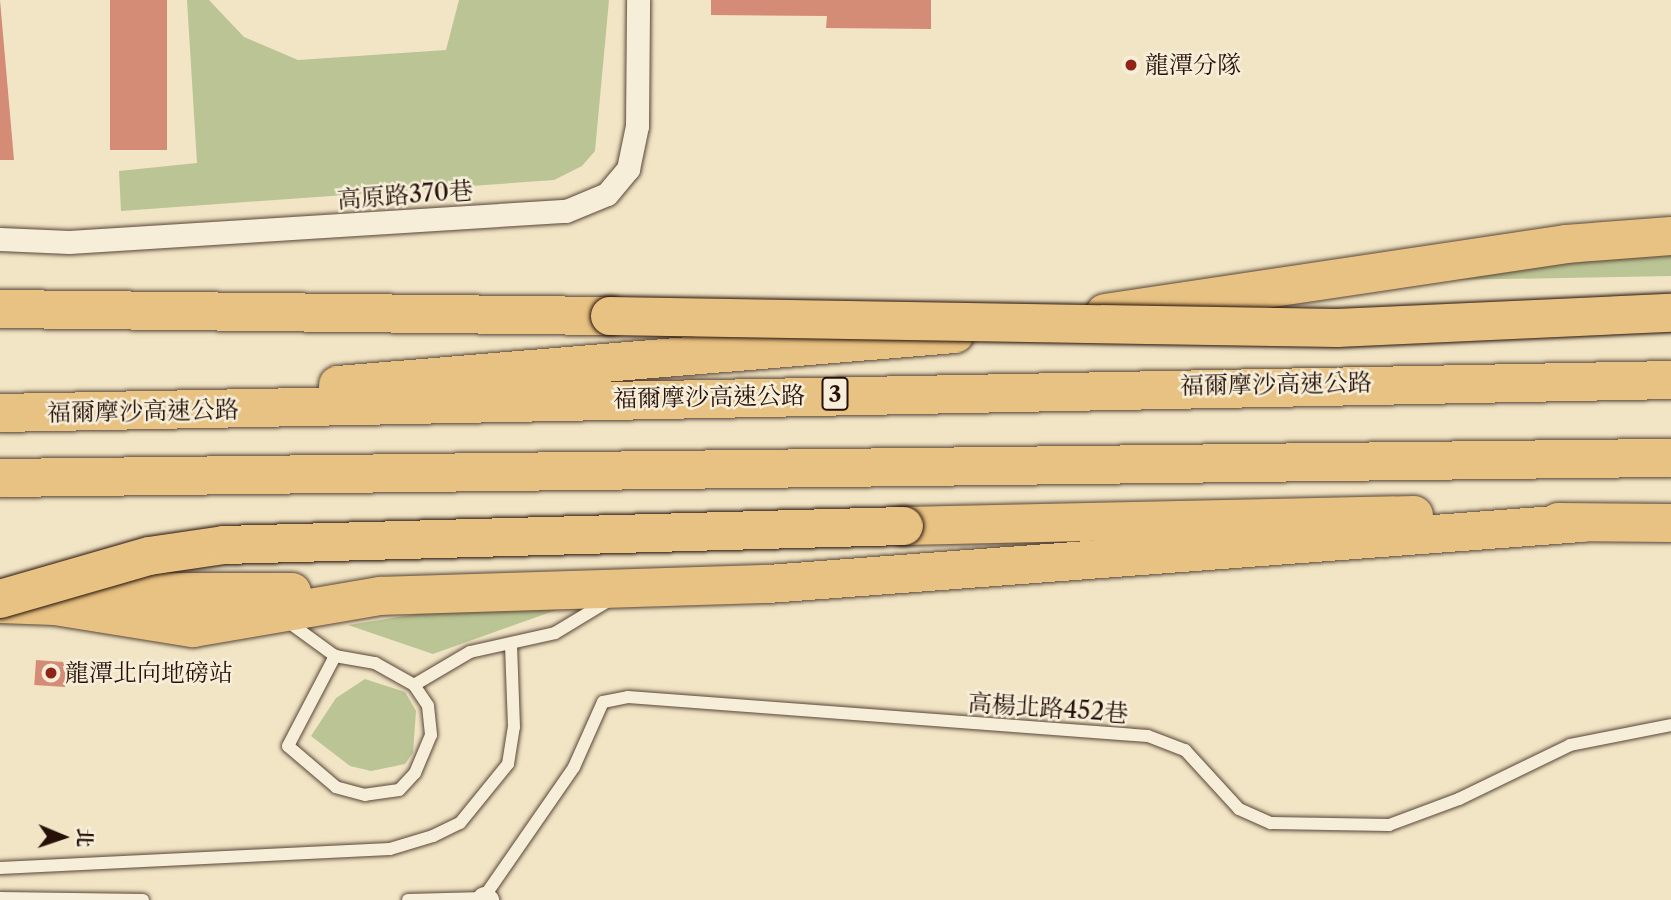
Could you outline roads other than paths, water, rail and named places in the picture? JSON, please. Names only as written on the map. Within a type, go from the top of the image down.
[{"type":"highway","points":[[219,410],[368,380],[965,332],[1566,244],[1671,236]]},
{"type":"highway","points":[[0,309],[1337,328],[1671,313]]},
{"type":"highway","name":"福爾摩沙高速公路","points":[[0,413],[1368,382],[1671,380]]},
{"type":"highway","points":[[0,478],[1671,458]]},
{"type":"highway","points":[[0,597],[149,556],[224,545],[1391,514],[1582,523],[1671,523]]},
{"type":"highway","points":[[0,604],[55,606],[193,628],[281,616],[381,596],[768,584],[1582,523]]},
{"type":"highway","points":[[0,597],[265,595],[359,584],[436,594]]},
{"type":"street","name":"高原路370巷","points":[[0,239],[69,242],[566,211],[607,194],[628,169],[637,127],[638,0]]},
{"type":"lane","points":[[414,685],[470,652],[511,646],[593,614],[625,588]]},
{"type":"lane","points":[[281,616],[335,656],[375,663],[414,685],[428,706],[431,735],[415,773],[399,790],[365,795],[336,788],[288,746],[335,656]]},
{"type":"lane","points":[[0,868],[390,849],[433,836],[460,823],[508,764],[514,727],[511,646]]},
{"type":"lane","name":"高楊北路452巷","points":[[484,899],[574,767],[603,702],[628,696],[1148,736],[1185,750],[1239,809],[1271,823],[1401,822],[1570,745],[1671,725]]},
{"type":"lane","points":[[0,898],[143,900]]},
{"type":"lane","points":[[408,900],[484,899]]},
{"type":"place","name":"龍潭分隊","points":[[1131,65]]},
{"type":"place","name":"龍潭北向地磅站","points":[[51,673]]}]
